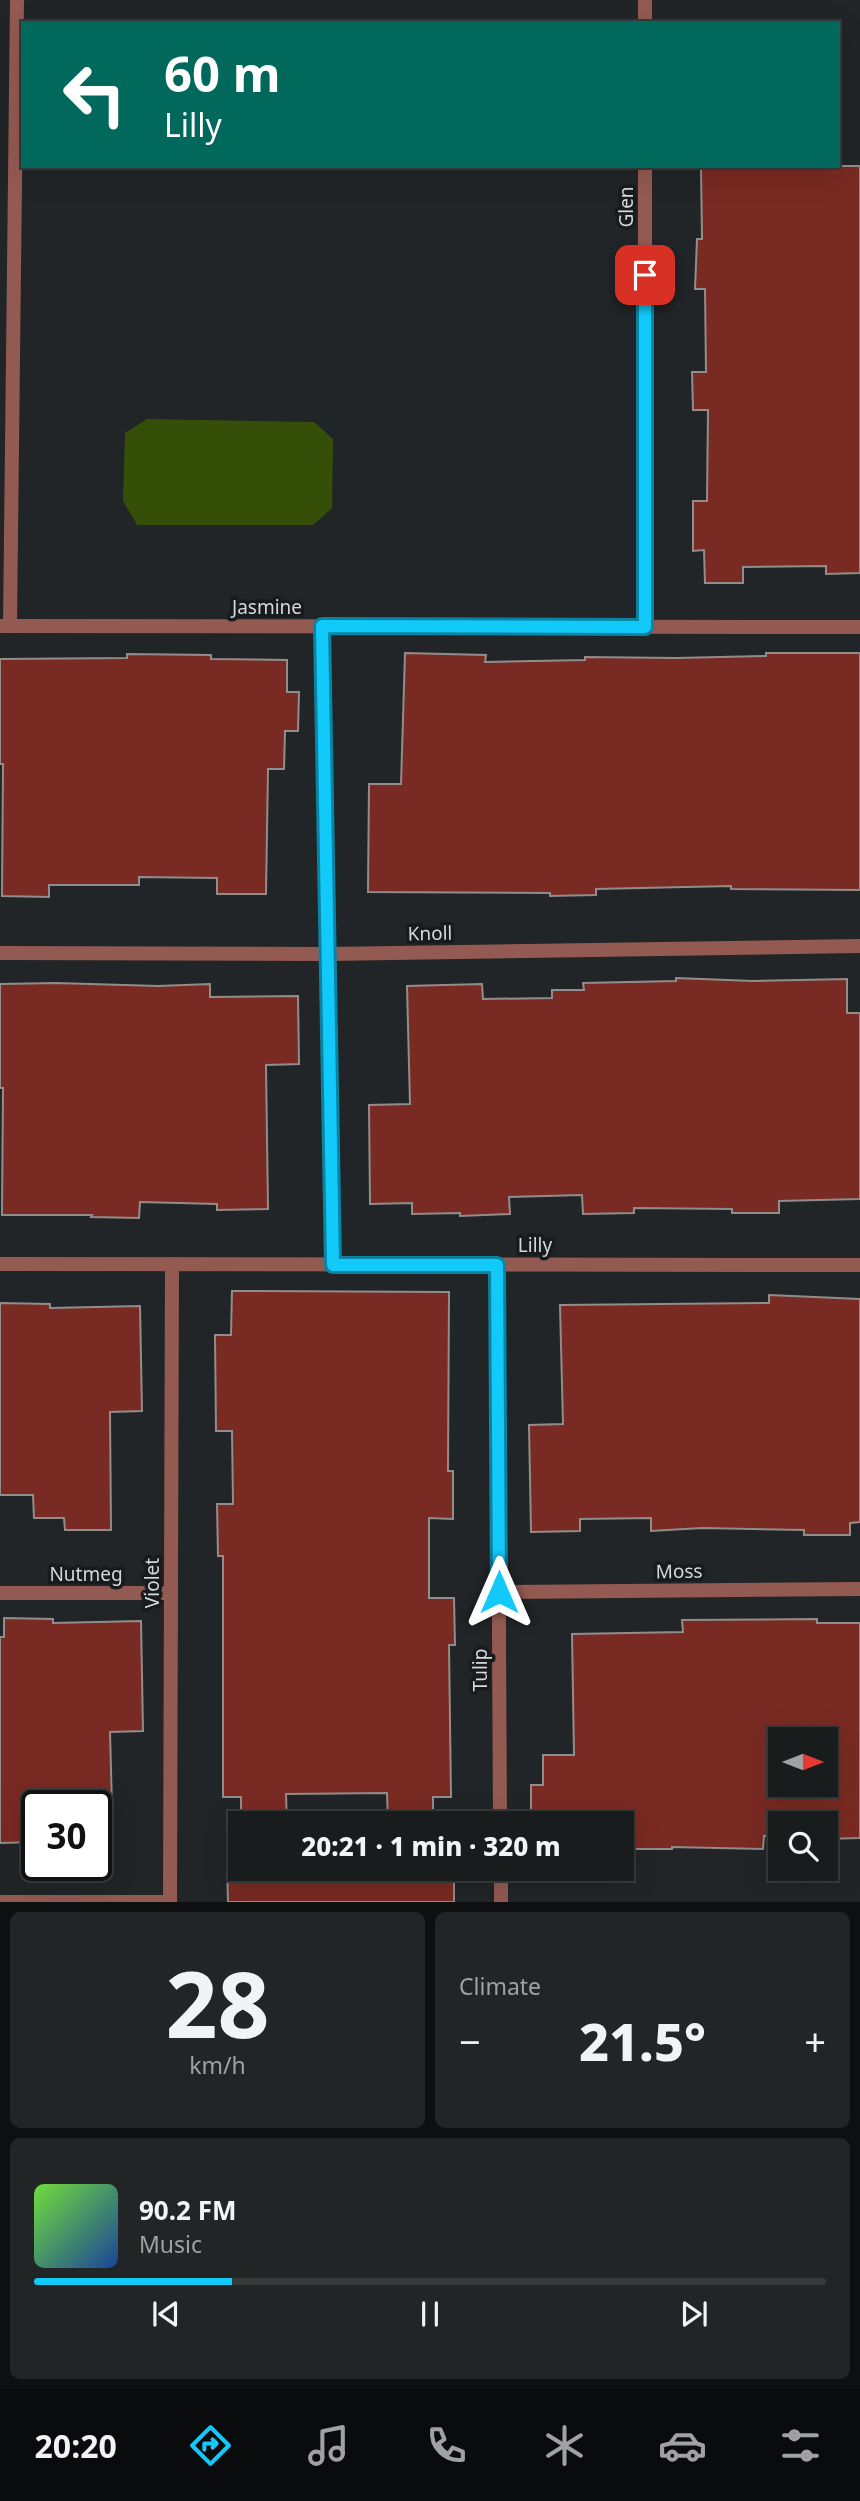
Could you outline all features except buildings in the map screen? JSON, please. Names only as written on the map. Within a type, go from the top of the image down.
[{"type":"street","name":"Jasmine","points":[[17,0],[5,626],[860,627]]},
{"type":"street","points":[[645,0],[645,21]]},
{"type":"street","name":"Glen","points":[[645,168],[645,627]]},
{"type":"street","points":[[322,626],[333,1265]]},
{"type":"street","name":"Knoll","points":[[0,953],[328,954],[860,946]]},
{"type":"street","name":"Lilly","points":[[0,1264],[860,1265]]},
{"type":"street","name":"Violet","points":[[170,1902],[172,1264]]},
{"type":"street","name":"Tulip","points":[[497,1265],[500,1811]]},
{"type":"street","name":"Moss","points":[[499,1592],[860,1589]]},
{"type":"street","name":"Nutmeg","points":[[0,1592],[171,1593]]},
{"type":"street","points":[[500,1881],[501,1902]]},
{"type":"street","points":[[0,1902],[170,1902]]},
{"type":"green space","points":[[147,419],[314,422],[333,439],[332,508],[313,525],[137,525],[123,501],[125,433]]},
{"type":"route","points":[[499,1592],[497,1265],[333,1265],[322,626],[645,627],[645,275]]}]
